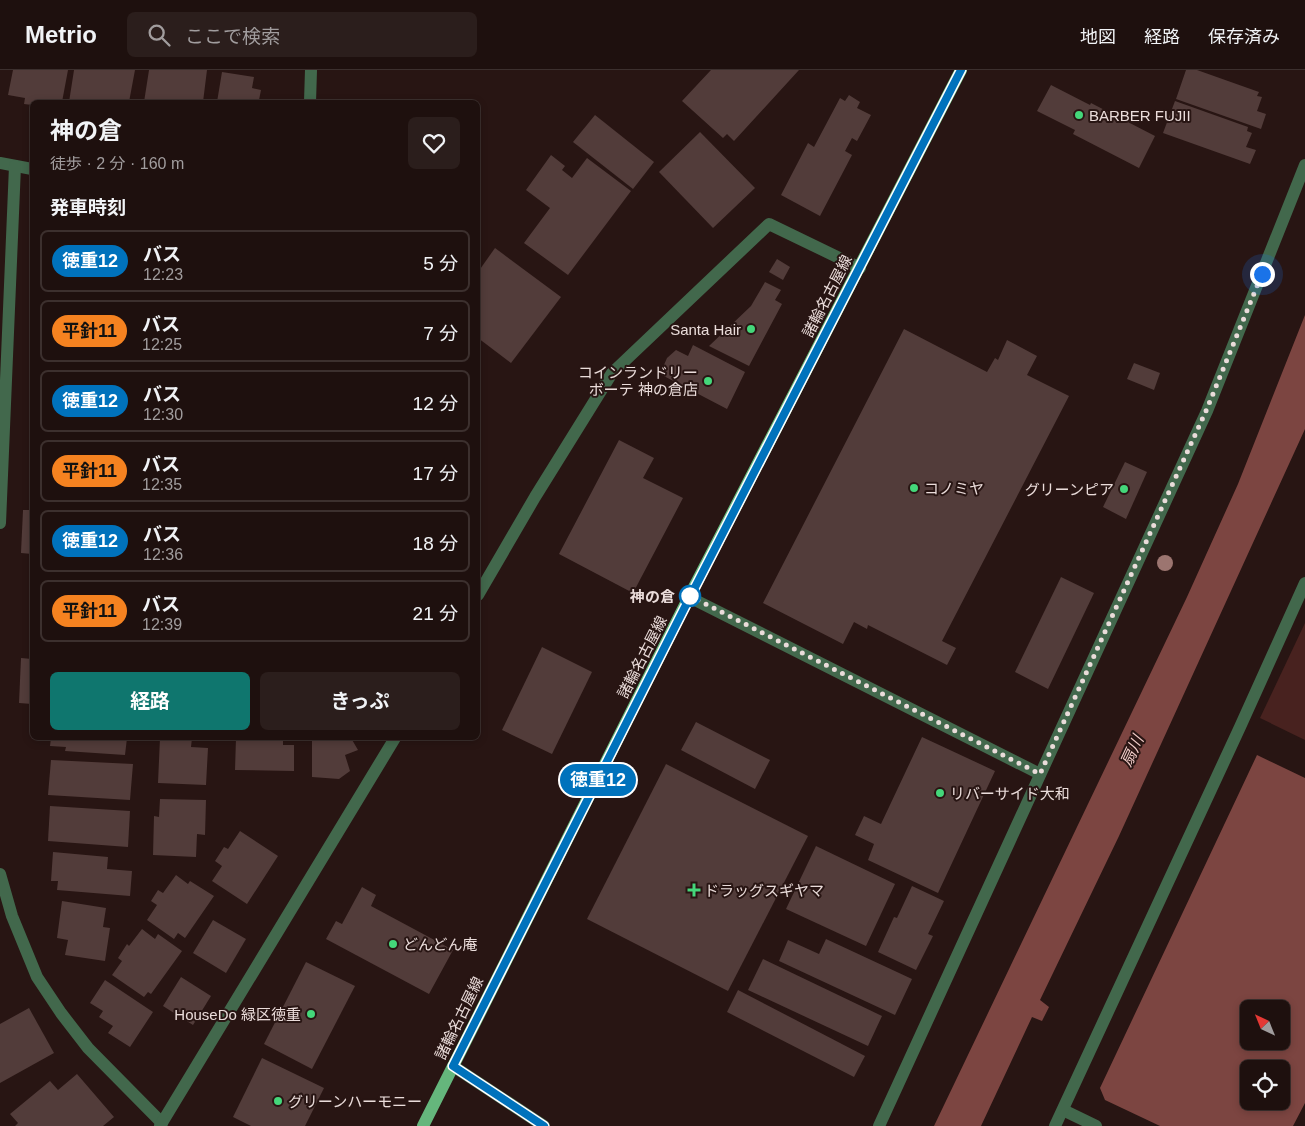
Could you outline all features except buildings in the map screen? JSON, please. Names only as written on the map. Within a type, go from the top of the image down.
[{"type":"main road","name":"諸輪名古屋線","points":[[423,1126],[690,597],[961,70]]},
{"type":"street","points":[[310,100],[311,70]]},
{"type":"street","points":[[0,163],[30,169]]},
{"type":"street","points":[[878,1126],[1206,411],[1305,165]]},
{"type":"street","points":[[0,523],[15,166]]},
{"type":"street","points":[[480,592],[535,497],[612,372],[769,224],[860,268]]},
{"type":"street","points":[[1055,1126],[1240,728],[1305,583]]},
{"type":"street","points":[[690,597],[1040,774]]},
{"type":"street","points":[[0,874],[12,916],[37,977],[61,1013],[88,1048],[161,1124],[390,740]]},
{"type":"street","points":[[453,1066],[544,1126]]},
{"type":"street","points":[[1063,1110],[1096,1126]]},
{"type":"shaded area","points":[[1305,623],[1305,740],[1260,718]]},
{"type":"water","name":"扇川","points":[[1305,315],[1305,429],[1119,836],[1040,1000],[1049,1007],[1042,1021],[1032,1017],[981,1126],[934,1126],[1187,597],[1238,484]]},
{"type":"water","points":[[1257,755],[1305,778],[1305,1103],[1293,1126],[1160,1126],[1105,1100],[1100,1088]]},
{"type":"bus line","name":"徳重12","points":[[544,1126],[453,1066],[690,597],[961,70]]},
{"type":"place","name":"BARBER FUJII","points":[[1079,115]]},
{"type":"place","name":"Santa Hair","points":[[751,329]]},
{"type":"place","name":"コインランドリー ボーテ 神の倉店","points":[[708,381]]},
{"type":"place","name":"コノミヤ","points":[[914,488]]},
{"type":"place","name":"グリーンピア","points":[[1124,489]]},
{"type":"place","name":"神の倉","points":[[690,596]]},
{"type":"place","name":"リバーサイド大和","points":[[940,793]]},
{"type":"place","name":"ドラッグスギヤマ","points":[[694,890]]},
{"type":"place","name":"どんどん庵","points":[[393,944]]},
{"type":"place","name":"HouseDo 緑区徳重","points":[[311,1014]]},
{"type":"place","name":"グリーンハーモニー","points":[[278,1101]]},
{"type":"route","points":[[690,596],[702,604],[1040,774],[1206,411],[1262,274]]}]
